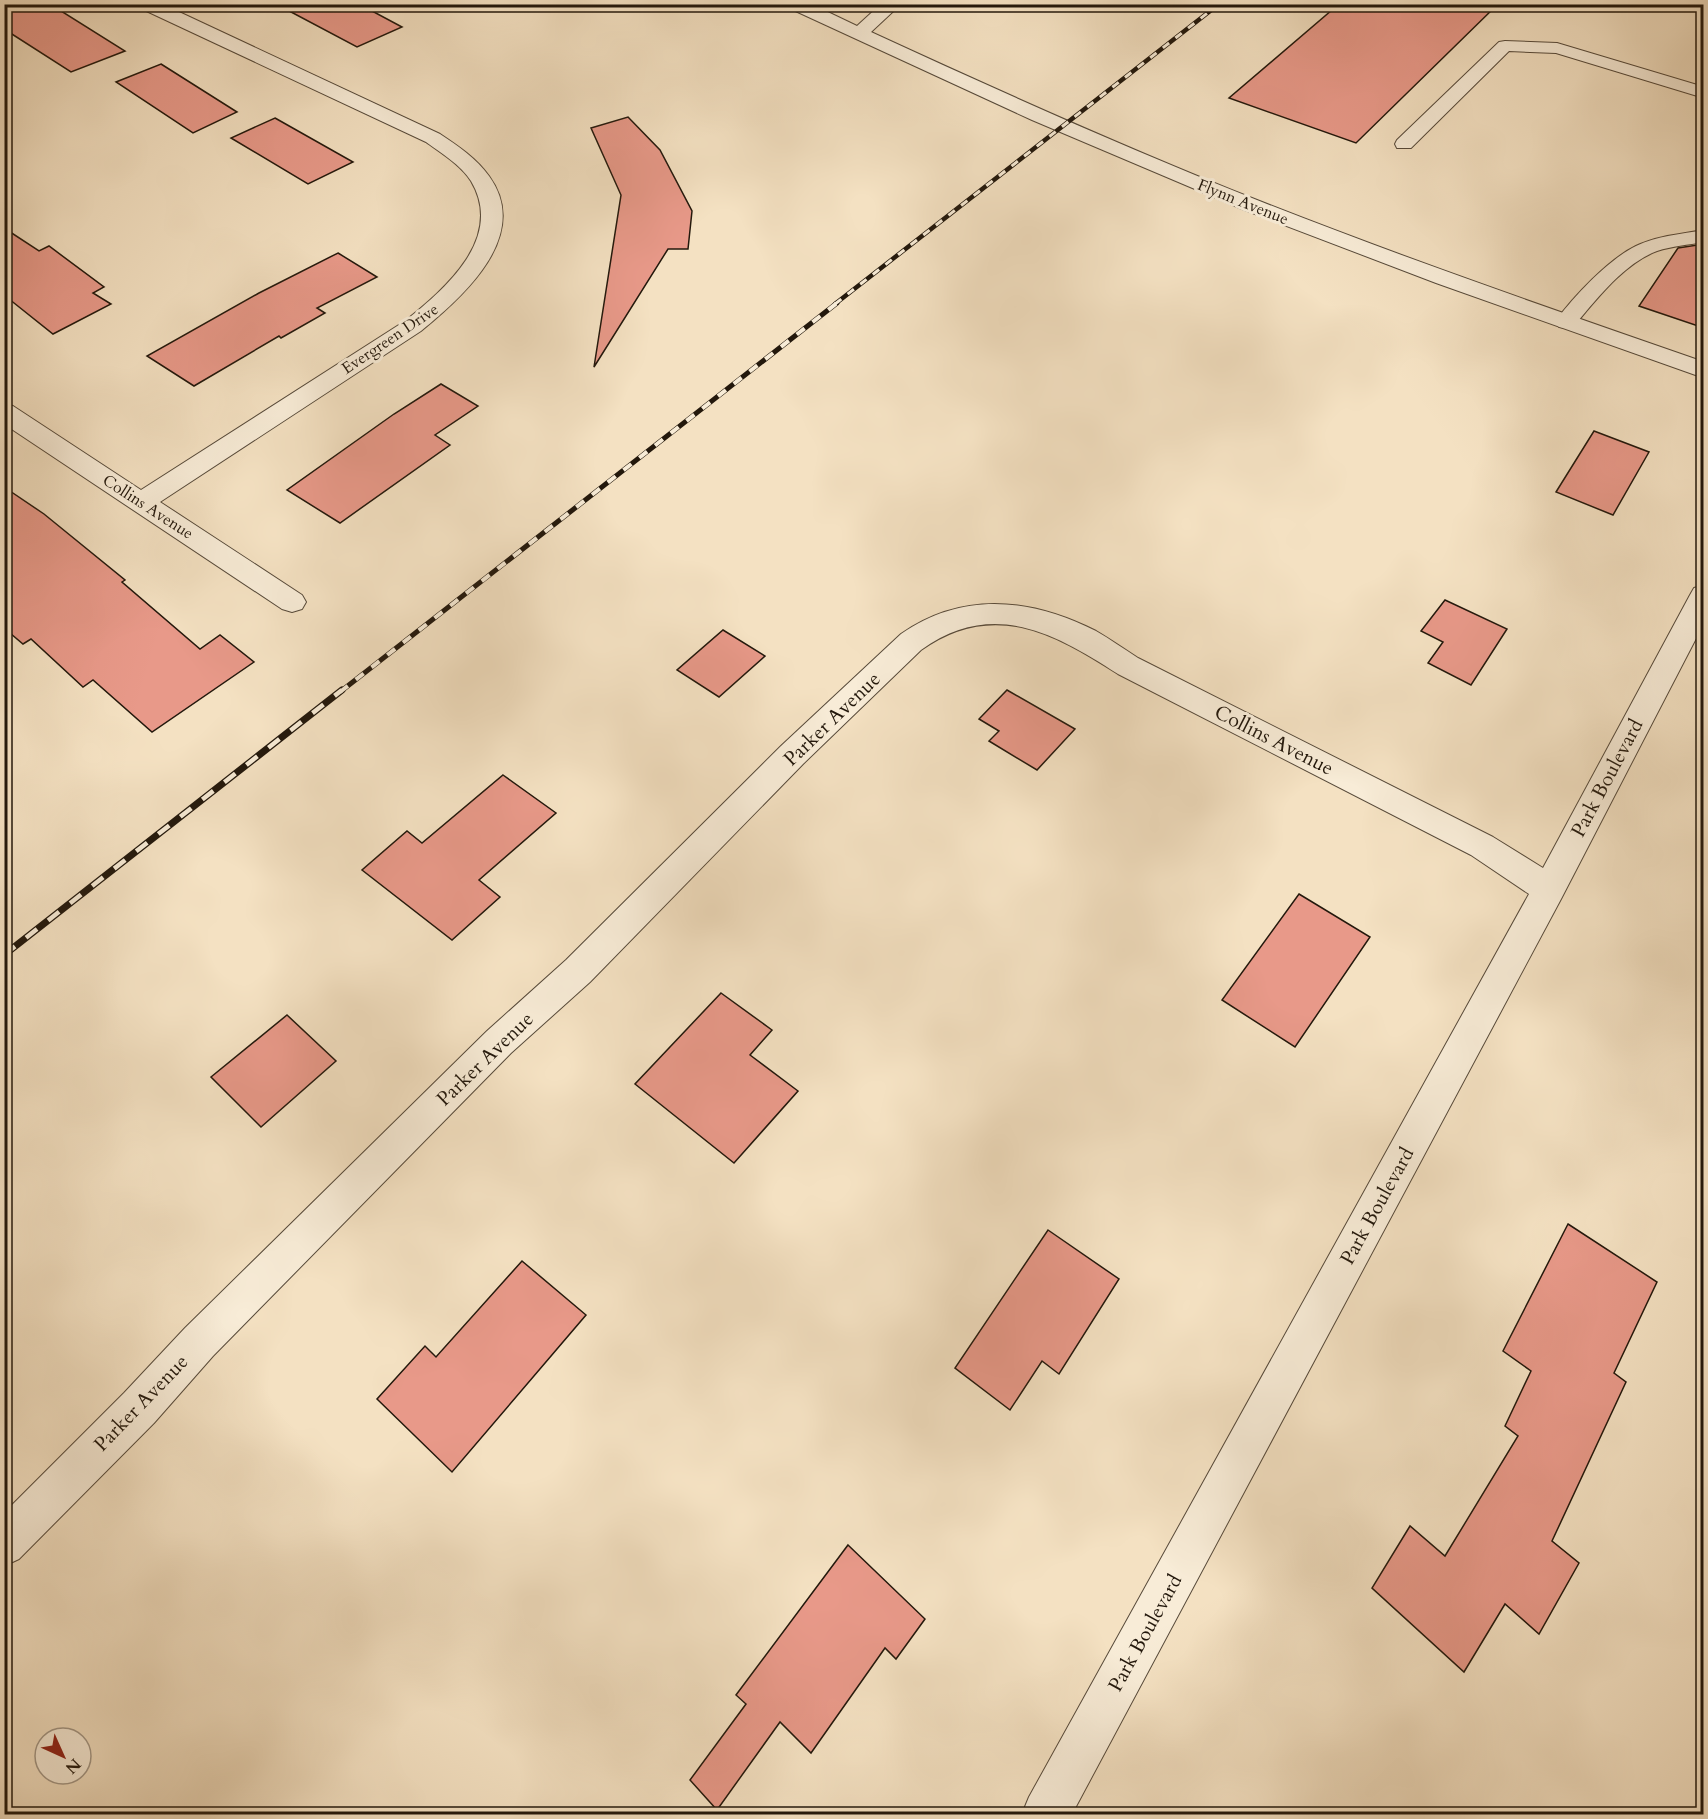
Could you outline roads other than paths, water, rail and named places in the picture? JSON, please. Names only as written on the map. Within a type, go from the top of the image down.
[{"type":"street","name":"Evergreen Drive","points":[[141,502],[319,388],[413,326],[440,305],[463,282],[478,261],[493,220],[490,200],[482,182],[471,167],[433,138],[146,4]]},
{"type":"street","name":"Flynn Avenue","points":[[795,4],[1062,127],[1186,179],[1305,226],[1704,371]]},
{"type":"street","points":[[858,34],[892,4]]},
{"type":"street","name":"Collins Avenue","points":[[4,412],[292,602]]},
{"type":"street","name":"Park Boulevard","points":[[1046,1815],[1549,890],[1704,595]]},
{"type":"street","name":"Collins Avenue","points":[[991,617],[1017,614],[1050,624],[1086,639],[1128,666],[1482,846],[1549,890]]},
{"type":"street","name":"Parker Avenue","points":[[4,1544],[139,1408],[208,1333],[499,1042],[579,971],[737,810],[911,642],[931,628],[969,616],[991,617]]},
{"type":"lane","points":[[1404,144],[1504,46],[1557,48],[1704,93]]},
{"type":"lane","points":[[1566,322],[1595,289],[1638,253],[1671,242],[1704,236]]},
{"type":"railway","points":[[835,304],[1219,4]]},
{"type":"railway","points":[[340,692],[837,303]]},
{"type":"railway","points":[[4,955],[342,690]]}]
